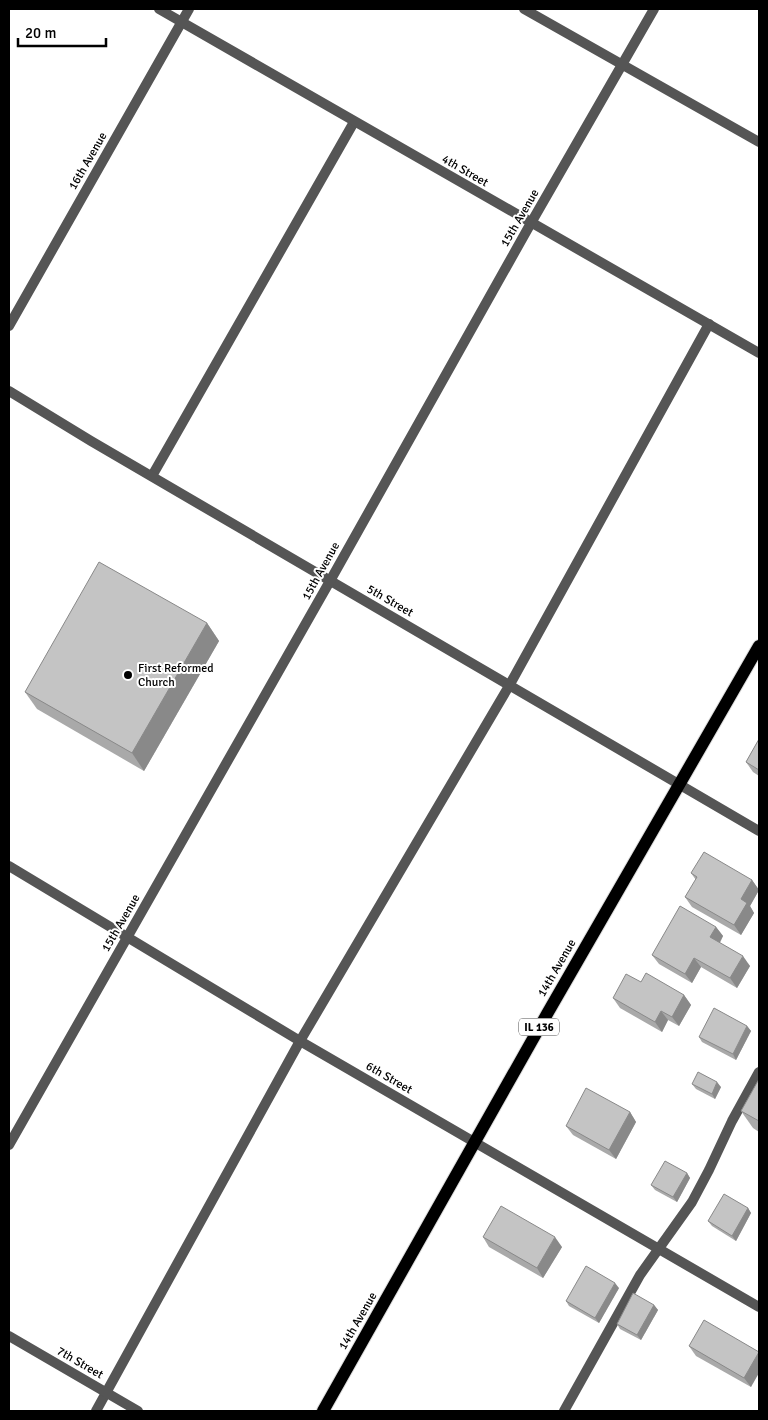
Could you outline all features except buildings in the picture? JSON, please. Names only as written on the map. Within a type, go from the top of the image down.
[{"type":"main road","name":"14th Avenue","points":[[323,1411],[552,1005],[759,646]]},
{"type":"street","name":"4th Street","points":[[159,9],[757,352]]},
{"type":"street","name":"16th Avenue","points":[[9,326],[188,9]]},
{"type":"street","points":[[524,9],[759,142]]},
{"type":"street","name":"15th Avenue","points":[[9,1145],[654,9]]},
{"type":"street","points":[[152,476],[354,122]]},
{"type":"street","points":[[96,1411],[300,1041],[509,686],[709,324]]},
{"type":"street","name":"5th Street","points":[[9,391],[91,441],[759,831]]},
{"type":"street","name":"6th Street","points":[[9,866],[300,1041],[759,1307]]},
{"type":"street","points":[[564,1411],[640,1275],[692,1202],[732,1121],[759,1072]]},
{"type":"street","name":"7th Street","points":[[9,1336],[138,1411]]},
{"type":"place","name":"First Reformed Church","points":[[128,675]]}]
